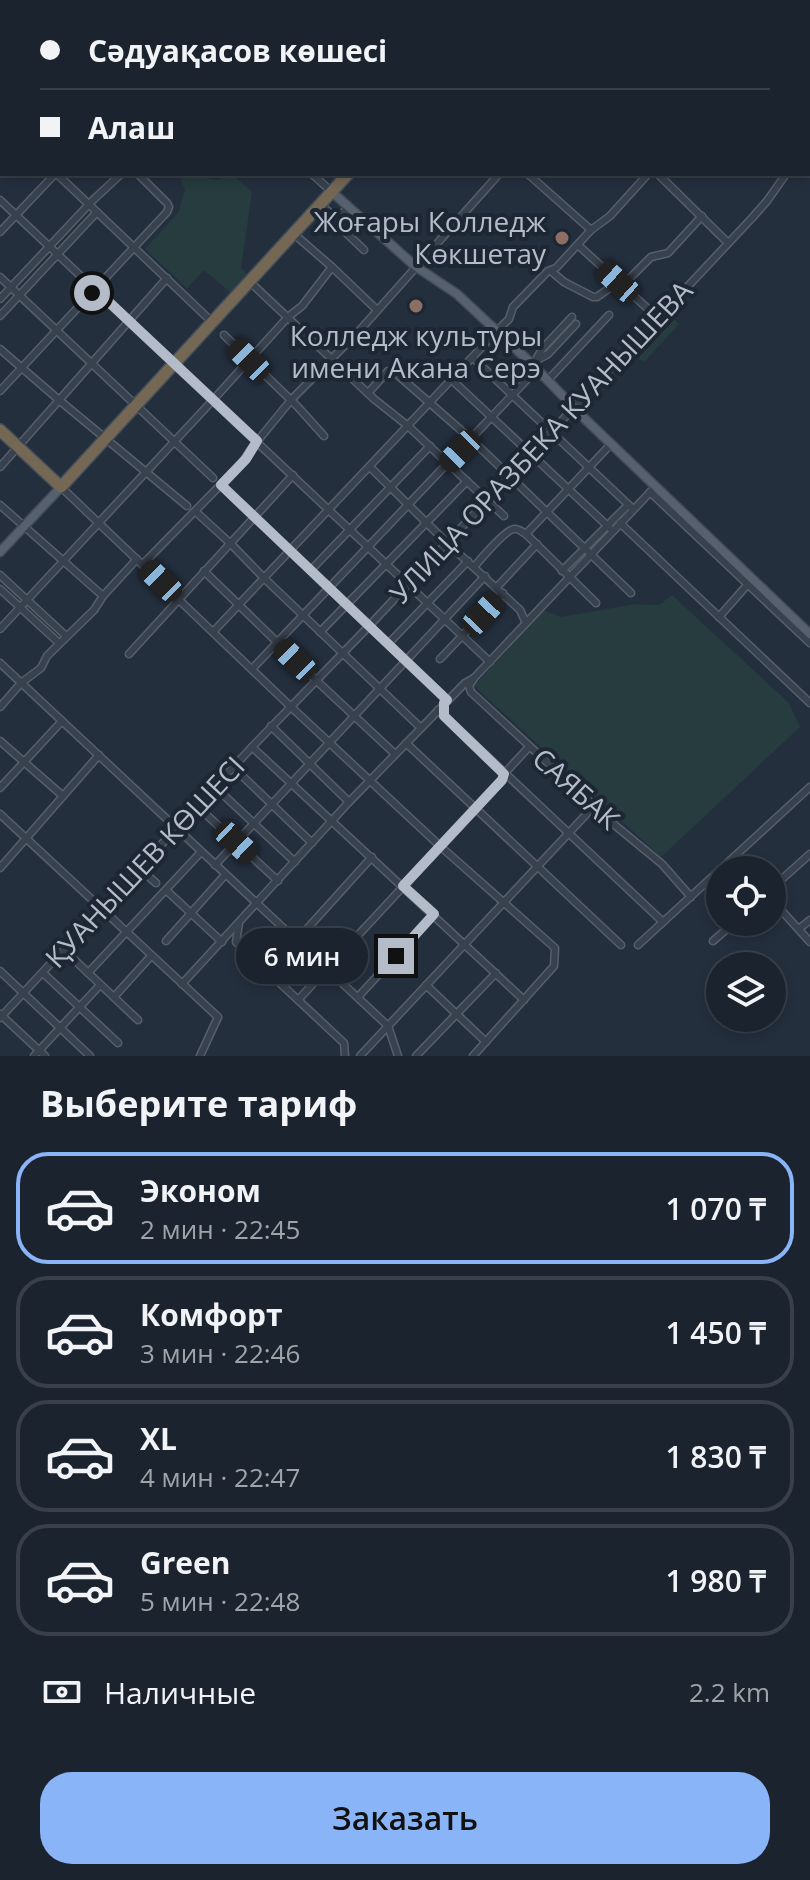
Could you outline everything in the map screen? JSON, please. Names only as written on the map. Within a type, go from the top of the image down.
[{"type":"highway","points":[[235,298],[346,176]]},
{"type":"highway","points":[[0,430],[61,487],[332,192]]},
{"type":"main road","points":[[332,192],[415,266],[457,294],[536,364],[653,489],[746,579],[810,634]]},
{"type":"main road","points":[[0,552],[61,487]]},
{"type":"street","points":[[0,232],[54,176]]},
{"type":"street","points":[[58,176],[212,322]]},
{"type":"street","points":[[0,299],[119,176]]},
{"type":"street","points":[[0,391],[169,209],[167,203],[140,176]]},
{"type":"street","points":[[314,176],[332,192]]},
{"type":"street","points":[[0,707],[21,683],[41,668],[47,656],[94,610],[103,596],[196,512],[246,459],[291,400],[497,176]]},
{"type":"street","points":[[530,176],[591,230]]},
{"type":"street","points":[[213,632],[509,319],[513,307],[548,271],[556,268],[591,230],[610,216],[646,176]]},
{"type":"street","points":[[660,176],[728,243]]},
{"type":"street","name":"УЛИЦА ОРАЗБЕКА КУАНЫШЕВА","points":[[290,706],[575,407],[767,201],[785,176]]},
{"type":"street","points":[[0,200],[490,662]]},
{"type":"street","points":[[321,205],[364,250]]},
{"type":"street","points":[[337,219],[348,207]]},
{"type":"street","points":[[0,316],[97,212]]},
{"type":"street","points":[[548,271],[554,271],[564,282],[595,298],[621,283],[653,256],[668,253],[702,216]]},
{"type":"street","points":[[294,234],[377,310]]},
{"type":"street","points":[[578,245],[658,318]]},
{"type":"street","points":[[0,629],[288,317],[302,306],[332,267]]},
{"type":"street","points":[[0,277],[213,478]]},
{"type":"street","points":[[0,467],[167,278]]},
{"type":"street","points":[[250,282],[504,516]]},
{"type":"street","points":[[576,301],[584,293]]},
{"type":"street","points":[[548,380],[609,315]]},
{"type":"street","points":[[252,669],[513,396],[536,364],[542,349],[574,320]]},
{"type":"street","points":[[224,335],[324,436]]},
{"type":"street","points":[[0,349],[187,506]]},
{"type":"street","points":[[473,358],[631,507]]},
{"type":"street","points":[[368,393],[392,370],[471,439],[631,593]]},
{"type":"street","points":[[452,380],[610,528]]},
{"type":"street","points":[[526,534],[611,444]]},
{"type":"street","points":[[311,570],[430,446]]},
{"type":"street","points":[[370,467],[500,590],[520,610],[526,623]]},
{"type":"street","points":[[129,654],[293,475]]},
{"type":"street","points":[[320,632],[467,481]]},
{"type":"street","points":[[221,485],[446,702]]},
{"type":"street","points":[[61,487],[370,781],[555,948],[554,966],[473,1056]]},
{"type":"street","points":[[182,984],[349,802],[423,726],[441,713],[446,702],[490,662],[588,551],[653,489]]},
{"type":"street","points":[[0,505],[103,596]]},
{"type":"street","points":[[610,528],[620,523],[631,507]]},
{"type":"street","points":[[196,512],[379,689],[423,726]]},
{"type":"street","points":[[620,523],[810,703]]},
{"type":"street","points":[[474,567],[504,535],[517,528],[596,603]]},
{"type":"street","points":[[440,659],[537,544]]},
{"type":"street","points":[[562,571],[588,551]]},
{"type":"street","points":[[388,644],[468,561]]},
{"type":"street","points":[[204,571],[395,754]]},
{"type":"street","points":[[0,575],[66,636]]},
{"type":"street","points":[[215,865],[485,576]]},
{"type":"street","points":[[719,617],[746,579],[810,643]]},
{"type":"street","points":[[0,589],[59,643]]},
{"type":"street","points":[[520,610],[536,612]]},
{"type":"street","points":[[0,663],[388,1026],[398,1056]]},
{"type":"street","name":"САЯБАК","points":[[474,678],[469,686],[471,692],[617,827],[662,864],[691,897]]},
{"type":"street","name":"ҚУАНЫШЕВ КӨШЕСІ","points":[[1,1016],[290,706]]},
{"type":"street","points":[[441,713],[663,922]]},
{"type":"street","points":[[0,788],[62,721]]},
{"type":"street","points":[[271,726],[349,802]]},
{"type":"street","points":[[0,741],[63,796]]},
{"type":"street","points":[[406,743],[621,945]]},
{"type":"street","points":[[252,747],[524,1000]]},
{"type":"street","points":[[298,1000],[529,747]]},
{"type":"street","points":[[0,868],[99,755]]},
{"type":"street","points":[[233,767],[312,843]]},
{"type":"street","points":[[215,787],[295,862]]},
{"type":"street","points":[[735,856],[810,787]]},
{"type":"street","points":[[360,1056],[595,805]]},
{"type":"street","points":[[197,806],[278,881]]},
{"type":"street","points":[[0,814],[218,1017],[200,1056]]},
{"type":"street","points":[[88,973],[201,852]]},
{"type":"street","points":[[786,875],[810,854]]},
{"type":"street","points":[[296,941],[372,857]]},
{"type":"street","points":[[140,869],[156,883]]},
{"type":"street","points":[[166,941],[225,875]]},
{"type":"street","points":[[638,945],[706,883]]},
{"type":"street","points":[[166,890],[222,942]]},
{"type":"street","points":[[358,997],[434,914]]},
{"type":"street","points":[[786,915],[810,942]]},
{"type":"street","points":[[799,929],[810,920]]},
{"type":"street","points":[[239,923],[236,942],[344,1043],[345,1056]]},
{"type":"street","points":[[713,941],[719,936]]},
{"type":"street","points":[[64,950],[138,1020]]},
{"type":"street","points":[[114,997],[151,956]]},
{"type":"street","points":[[0,971],[90,1056]]},
{"type":"street","points":[[43,973],[118,1043]]},
{"type":"street","points":[[416,1056],[496,973]]},
{"type":"street","points":[[37,1053],[100,985]]},
{"type":"street","points":[[426,985],[486,1042]]},
{"type":"street","points":[[1,1016],[37,1053],[45,1056]]},
{"type":"green space","points":[[196,176],[217,180],[234,176],[252,192],[241,268],[248,275],[231,293],[204,270],[187,288],[145,249],[178,213],[185,189],[180,179]]},
{"type":"green space","points":[[668,313],[679,324],[644,362],[636,357],[633,350]]},
{"type":"green space","points":[[672,595],[789,703],[800,727],[661,857],[474,686],[544,610],[561,617],[636,604],[659,605]]},
{"type":"place","name":"Жоғары Колледж Көкшетау","points":[[562,238]]},
{"type":"place","name":"Колледж культуры имени Акана Серэ","points":[[416,306]]},
{"type":"route","points":[[92,293],[95,289],[257,441],[246,459],[221,485],[447,700],[444,716],[504,774],[502,780],[403,886],[434,914],[396,956]]}]
